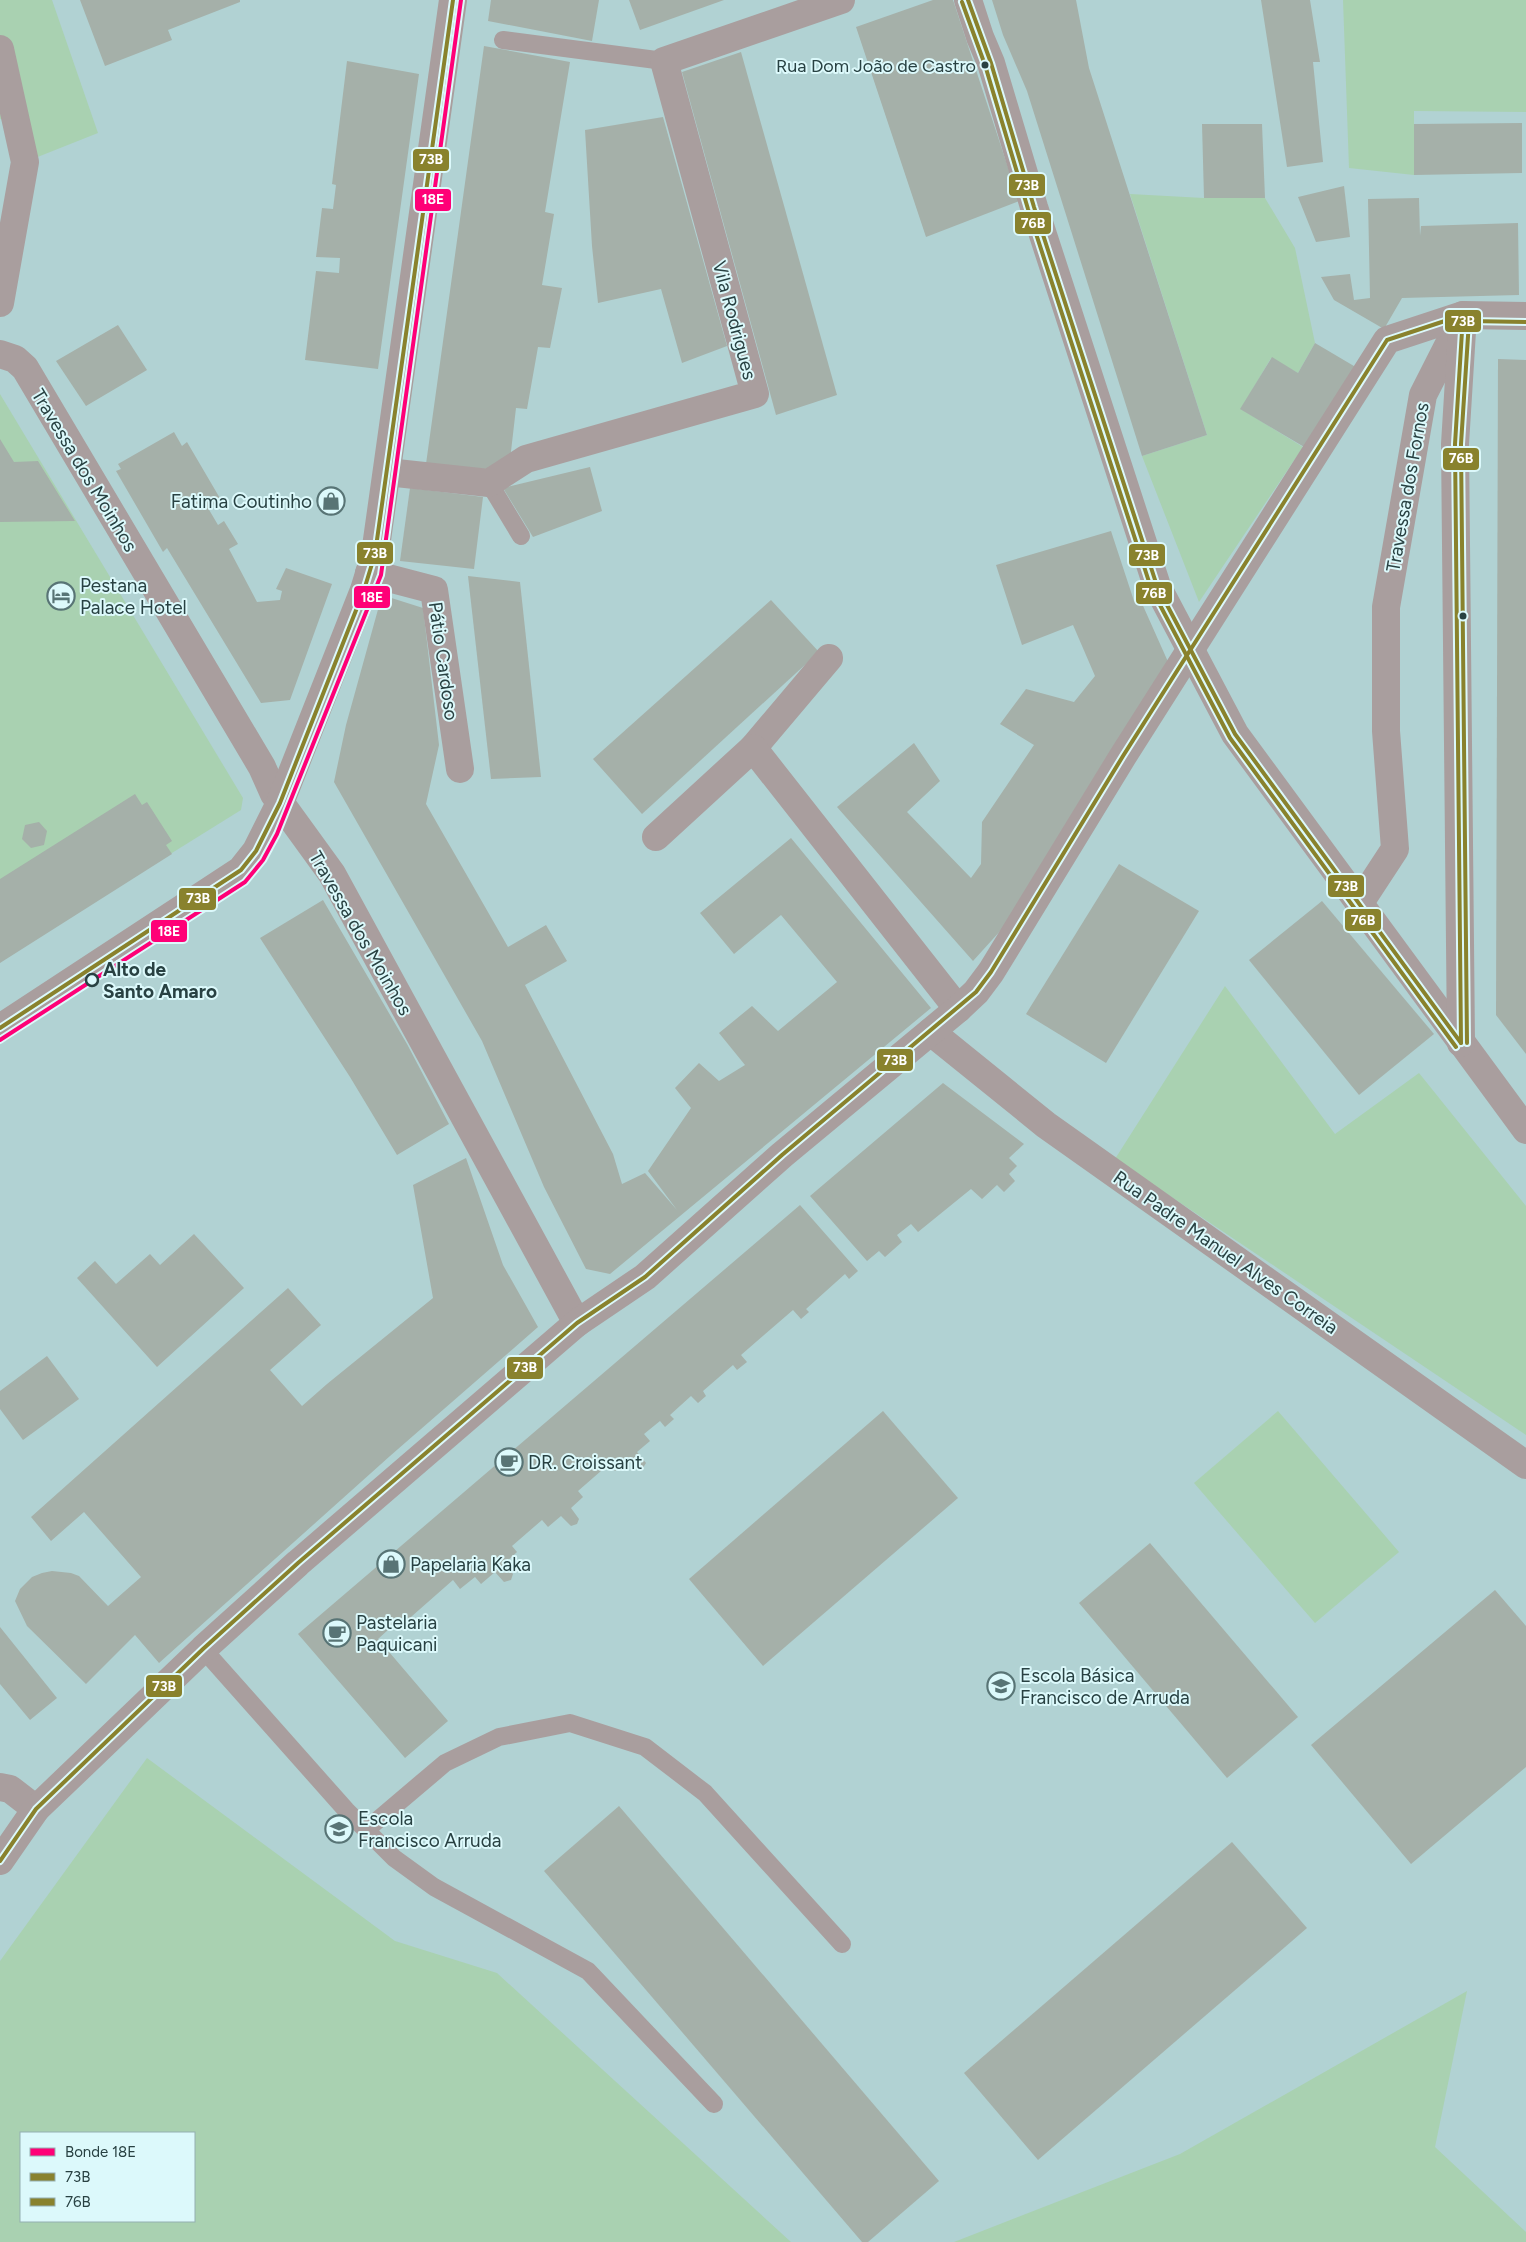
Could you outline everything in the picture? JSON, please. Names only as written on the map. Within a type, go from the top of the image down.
[{"type":"street","points":[[0,1028],[241,870],[256,851],[280,803],[375,554],[453,0]]},
{"type":"street","points":[[664,61],[841,0]]},
{"type":"street","points":[[968,0],[980,37],[992,63],[1034,207],[1157,586],[1235,734],[1526,1130]]},
{"type":"street","points":[[0,49],[25,162],[0,303]]},
{"type":"street","name":"Vila Rodrigues","points":[[489,484],[526,459],[755,394],[664,61]]},
{"type":"street","points":[[0,1860],[36,1810],[204,1649],[298,1563],[577,1323],[646,1276],[782,1155],[931,1032],[976,992],[1387,340],[1463,315],[1526,316]]},
{"type":"street","name":"Travessa dos Fornos","points":[[1359,904],[1395,849],[1386,730],[1386,607],[1423,395],[1463,315]]},
{"type":"street","name":"Travessa dos Fornos","points":[[1461,1043],[1455,444],[1463,315]]},
{"type":"street","name":"Travessa dos Moinhos","points":[[0,353],[15,359],[25,368],[262,767],[280,803],[332,874],[577,1323]]},
{"type":"street","points":[[387,472],[489,484]]},
{"type":"street","name":"Pátio Cardoso","points":[[369,573],[434,590],[460,769]]},
{"type":"street","points":[[656,837],[753,748],[829,658]]},
{"type":"street","points":[[753,748],[958,1009]]},
{"type":"street","name":"Rua Padre Manuel Alves Correia","points":[[931,1032],[1046,1124],[1526,1465]]},
{"type":"street","points":[[0,1787],[10,1789],[36,1810]]},
{"type":"lane","points":[[503,40],[664,61]]},
{"type":"lane","points":[[489,484],[521,536]]},
{"type":"lane","points":[[204,1649],[366,1830],[394,1858],[434,1888],[588,1971],[714,2104]]},
{"type":"lane","points":[[366,1830],[445,1763],[499,1737],[570,1723],[645,1747],[705,1793],[842,1944]]},
{"type":"green space","points":[[0,0],[52,0],[98,133],[25,162],[16,121],[0,119]]},
{"type":"green space","points":[[1343,0],[1526,0],[1526,112],[1414,111],[1414,175],[1349,168]]},
{"type":"green space","points":[[1130,194],[1204,198],[1265,198],[1295,248],[1315,343],[1298,373],[1271,358],[1241,409],[1303,447],[1199,602],[1142,456],[1207,435]]},
{"type":"green space","name":"Pestana Palace Hotel","points":[[0,394],[243,798],[241,810],[0,960]]},
{"type":"green space","points":[[1225,986],[1335,1134],[1419,1073],[1526,1206],[1526,1435],[1115,1159]]},
{"type":"green space","points":[[1278,1411],[1399,1552],[1315,1623],[1194,1483]]},
{"type":"green space","points":[[147,1758],[395,1941],[497,1973],[791,2242],[0,2242],[0,1961]]},
{"type":"green space","points":[[1467,1991],[1435,2147],[1526,2232],[1526,2242],[954,2242],[1180,2154]]},
{"type":"building","points":[[80,0],[240,0],[240,2],[168,30],[172,40],[105,66]]},
{"type":"building","points":[[491,0],[599,0],[592,41],[488,21]]},
{"type":"building","points":[[629,0],[724,0],[640,30]]},
{"type":"building","points":[[933,0],[953,0],[1019,201],[926,237],[856,27]]},
{"type":"building","points":[[992,0],[1076,0],[1089,68],[1207,435],[1142,456],[1027,91],[1003,35]]},
{"type":"building","points":[[1261,0],[1310,0],[1320,62],[1313,62],[1323,162],[1287,167]]},
{"type":"building","points":[[484,46],[570,62],[545,212],[554,214],[542,285],[562,288],[550,348],[538,347],[527,409],[516,408],[510,460],[491,473],[426,464]]},
{"type":"building","points":[[741,52],[837,395],[776,415],[682,72]]},
{"type":"building","points":[[347,61],[419,74],[378,369],[305,360],[316,271],[339,273],[340,258],[316,257],[322,208],[333,209],[336,185],[332,184]]},
{"type":"building","points":[[663,117],[727,346],[682,363],[661,289],[598,303],[592,246],[585,130]]},
{"type":"building","points":[[1522,123],[1522,173],[1414,175],[1414,124]]},
{"type":"building","points":[[1202,124],[1262,124],[1265,198],[1204,198]]},
{"type":"building","points":[[1344,186],[1350,237],[1316,242],[1298,197]]},
{"type":"building","points":[[1419,198],[1420,236],[1421,226],[1518,223],[1519,295],[1402,298],[1384,329],[1334,300],[1321,277],[1350,274],[1354,300],[1370,298],[1368,199]]},
{"type":"building","points":[[118,325],[147,370],[86,406],[56,361]]},
{"type":"building","points":[[1315,343],[1359,369],[1311,451],[1240,409],[1272,357],[1298,373]]},
{"type":"building","points":[[1498,359],[1526,360],[1526,1054],[1496,1015]]},
{"type":"building","points":[[174,432],[182,446],[187,442],[221,500],[208,508],[218,525],[224,521],[238,544],[229,549],[257,602],[280,600],[282,591],[276,589],[286,568],[332,584],[290,700],[261,703],[167,548],[163,552],[116,471],[121,469],[118,464]]},
{"type":"building","points":[[0,439],[14,462],[38,461],[75,521],[0,522]]},
{"type":"building","points":[[590,467],[602,511],[533,537],[503,488]]},
{"type":"building","points":[[410,488],[483,497],[474,569],[400,561]]},
{"type":"building","points":[[1111,531],[1134,601],[1140,599],[1169,664],[1011,919],[973,961],[837,807],[914,743],[940,781],[907,812],[971,878],[981,864],[982,822],[1034,745],[1000,724],[1026,689],[1074,702],[1095,676],[1073,625],[1022,645],[996,565]]},
{"type":"building","points":[[468,576],[520,582],[541,777],[491,779]]},
{"type":"building","points":[[382,595],[423,608],[439,745],[426,804],[508,947],[546,925],[567,961],[525,985],[613,1154],[622,1184],[645,1173],[677,1210],[648,1171],[691,1108],[675,1088],[699,1063],[719,1081],[745,1065],[719,1033],[752,1006],[778,1031],[837,982],[781,915],[734,954],[700,913],[791,838],[931,1008],[610,1274],[586,1269],[544,1187],[482,1041],[334,782],[346,725]]},
{"type":"building","points":[[771,600],[819,652],[642,814],[593,759]]},
{"type":"building","points":[[135,794],[142,805],[147,802],[172,841],[166,845],[172,854],[0,963],[0,879]]},
{"type":"building","points":[[39,822],[47,831],[44,845],[31,848],[22,839],[25,825]]},
{"type":"building","points":[[1119,864],[1199,911],[1106,1063],[1026,1014]]},
{"type":"building","points":[[323,900],[407,1044],[449,1124],[397,1155],[350,1077],[260,938]]},
{"type":"building","points":[[1322,901],[1434,1034],[1359,1095],[1249,960]]},
{"type":"building","points":[[943,1083],[1024,1144],[1009,1158],[1017,1166],[1009,1174],[1015,1181],[1004,1192],[997,1185],[982,1199],[971,1189],[918,1232],[911,1224],[897,1235],[902,1242],[885,1257],[879,1251],[867,1261],[810,1196]]},
{"type":"building","points":[[466,1158],[503,1265],[538,1327],[390,1456],[159,1663],[135,1635],[86,1684],[27,1626],[15,1601],[20,1589],[32,1577],[42,1573],[52,1571],[71,1573],[79,1576],[108,1606],[141,1577],[84,1512],[51,1541],[31,1517],[288,1288],[321,1325],[270,1370],[302,1406],[433,1298],[413,1185]]},
{"type":"building","points":[[800,1205],[858,1271],[849,1279],[845,1274],[806,1309],[809,1312],[801,1319],[793,1310],[741,1355],[747,1362],[737,1370],[733,1365],[703,1391],[706,1396],[698,1403],[691,1396],[670,1415],[674,1419],[665,1427],[660,1421],[644,1434],[650,1441],[637,1452],[646,1463],[641,1471],[635,1469],[628,1460],[615,1471],[609,1464],[578,1491],[583,1497],[571,1508],[579,1519],[577,1524],[571,1526],[561,1516],[548,1527],[542,1520],[512,1546],[517,1552],[504,1564],[513,1574],[511,1580],[504,1582],[495,1572],[481,1584],[475,1577],[460,1589],[453,1580],[403,1624],[399,1620],[378,1639],[448,1721],[405,1758],[298,1634]]},
{"type":"building","points":[[194,1234],[244,1288],[157,1367],[77,1278],[95,1261],[116,1284],[150,1254],[160,1265]]},
{"type":"building","points":[[47,1356],[79,1399],[23,1440],[0,1409],[0,1391]]},
{"type":"building","points":[[883,1411],[958,1498],[763,1666],[689,1579]]},
{"type":"building","points":[[1150,1543],[1298,1717],[1227,1778],[1079,1603]]},
{"type":"building","points":[[1495,1590],[1526,1626],[1526,1767],[1411,1864],[1311,1745]]},
{"type":"building","points":[[0,1627],[57,1698],[30,1720],[0,1684]]},
{"type":"building","points":[[619,1806],[939,2181],[868,2242],[862,2242],[544,1871]]},
{"type":"building","points":[[1232,1842],[1307,1928],[1038,2160],[964,2073]]},
{"type":"tram line","name":"18E","points":[[0,1040],[245,882],[263,860],[277,834],[381,575],[461,0]]},
{"type":"transit line","name":"73B","points":[[0,1028],[241,870],[256,851],[280,803],[364,590],[375,554],[453,0]]},
{"type":"transit line","name":"73B","points":[[968,0],[991,63],[1034,207],[1157,586],[1235,734],[1461,1043]]},
{"type":"transit line","name":"76B","points":[[962,2],[985,65],[1028,209],[1151,588],[1230,738],[1456,1047]]},
{"type":"transit line","name":"73B","points":[[0,1861],[36,1809],[203,1649],[298,1563],[577,1323],[645,1277],[782,1155],[976,992],[991,972],[1123,756],[1387,340],[1463,315],[1455,444],[1461,1043]]},
{"type":"transit line","name":"76B","points":[[1467,1043],[1461,444],[1469,321],[1526,322]]},
{"type":"place","name":"Rua Dom João de Castro","points":[[985,65]]},
{"type":"place","name":"Fatima Coutinho","points":[[331,501]]},
{"type":"place","name":"Pestana Palace Hotel","points":[[61,596]]},
{"type":"place","name":"Alto de Santo Amaro","points":[[92,980]]},
{"type":"place","name":"DR. Croissant","points":[[509,1462]]},
{"type":"place","name":"Papelaria Kaka","points":[[391,1564]]},
{"type":"place","name":"Pastelaria Paquicani","points":[[337,1633]]},
{"type":"place","name":"Escola Básica Francisco de Arruda","points":[[1001,1686]]},
{"type":"place","name":"Escola Francisco Arruda","points":[[339,1829]]}]
